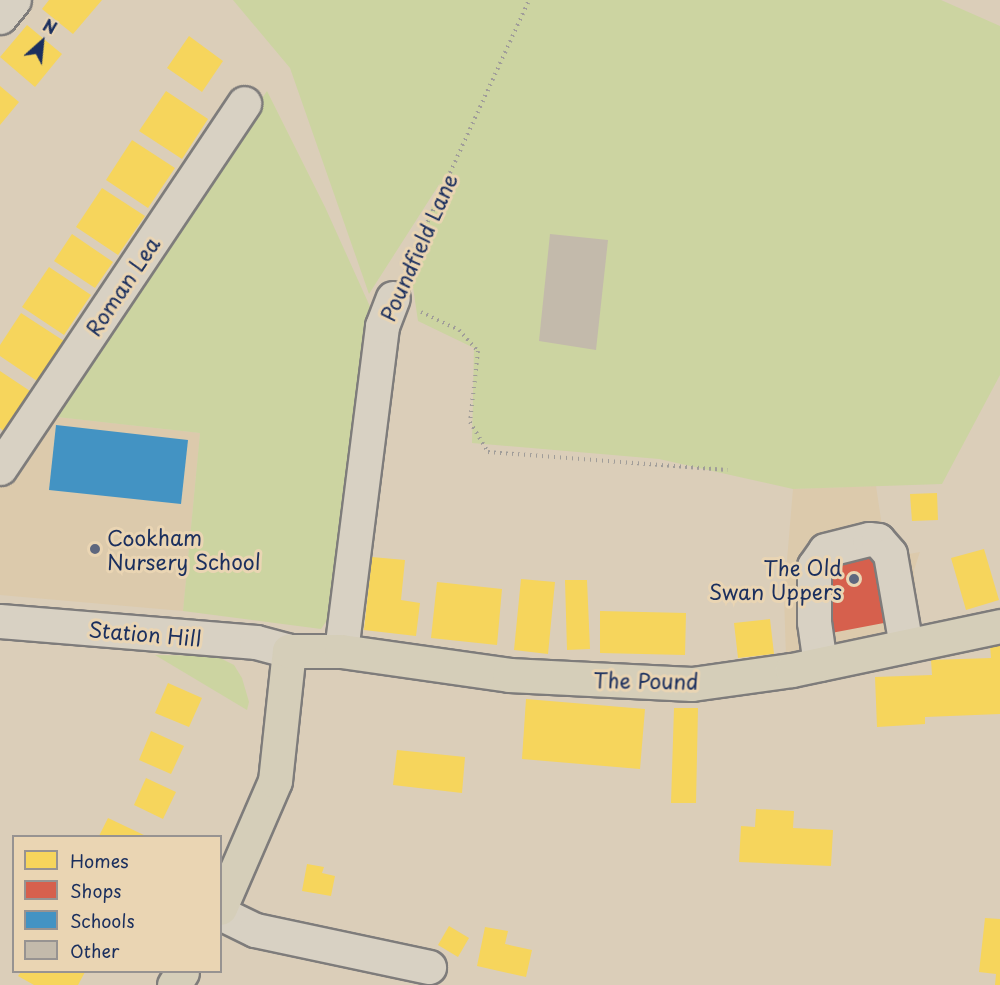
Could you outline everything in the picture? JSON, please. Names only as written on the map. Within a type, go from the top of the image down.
[{"type":"main road","name":"The Pound","points":[[289,651],[341,651],[509,675],[692,684],[820,664],[1000,626]]},
{"type":"main road","points":[[222,905],[275,781],[289,651]]},
{"type":"street","points":[[0,17],[14,0]]},
{"type":"street","name":"Roman Lea","points":[[0,468],[244,103]]},
{"type":"street","name":"Poundfield Lane","points":[[341,651],[382,326],[393,298]]},
{"type":"street","points":[[820,664],[812,599],[814,566],[825,550],[869,539],[878,540],[890,554],[906,646]]},
{"type":"street","name":"Station Hill","points":[[0,621],[256,642],[289,651]]},
{"type":"street","points":[[222,911],[255,930],[429,967]]},
{"type":"path","name":"Poundfield Lane","points":[[393,298],[529,0]]},
{"type":"path","points":[[393,298],[459,330],[478,351],[470,422],[488,452],[727,470]]},
{"type":"shaded area","name":"Cookham Nursery School","points":[[48,416],[200,433],[183,611],[0,595],[0,487]]},
{"type":"shaded area","points":[[876,486],[882,526],[892,557],[920,552],[914,570],[917,611],[906,613],[906,628],[786,657],[784,596],[793,489]]},
{"type":"green space","points":[[233,0],[941,0],[1000,26],[1000,375],[942,484],[793,489],[659,459],[472,443],[474,348],[418,321],[410,267],[440,183],[369,294],[290,68]]},
{"type":"green space","points":[[267,91],[325,207],[372,311],[330,616],[321,629],[183,611],[200,433],[48,416]]},
{"type":"green space","points":[[155,655],[216,656],[234,665],[242,678],[249,702],[247,710]]},
{"type":"building: Homes","points":[[49,0],[102,0],[73,34],[42,9]]},
{"type":"building: Homes","points":[[27,25],[62,54],[35,87],[0,57]]},
{"type":"building: Homes","points":[[189,36],[223,61],[202,92],[167,68]]},
{"type":"building: Homes","points":[[0,86],[19,102],[0,125]]},
{"type":"building: Homes","points":[[166,91],[208,119],[182,159],[139,131]]},
{"type":"building: Homes","points":[[132,140],[175,168],[148,208],[106,180]]},
{"type":"building: Homes","points":[[102,188],[145,216],[118,255],[76,227]]},
{"type":"building: Homes","points":[[72,234],[113,262],[95,288],[54,261]]},
{"type":"building: Homes","points":[[49,267],[91,295],[64,335],[22,307]]},
{"type":"building: Homes","points":[[21,313],[64,341],[37,381],[0,356],[0,345]]},
{"type":"building: Homes","points":[[0,371],[30,391],[3,431],[0,428]]},
{"type":"building: Homes","points":[[937,493],[938,520],[912,521],[910,494]]},
{"type":"building: Homes","points":[[984,549],[999,600],[966,610],[951,558]]},
{"type":"building: Homes","points":[[372,557],[405,560],[401,600],[420,603],[416,636],[364,630]]},
{"type":"building: Homes","points":[[521,579],[555,582],[548,654],[514,650]]},
{"type":"building: Homes","points":[[565,580],[587,580],[590,649],[567,650]]},
{"type":"building: Homes","points":[[437,582],[502,589],[497,645],[431,638]]},
{"type":"building: Homes","points":[[600,611],[686,613],[685,655],[600,653]]},
{"type":"building: Homes","points":[[770,619],[774,654],[738,658],[734,623]]},
{"type":"building: Homes","points":[[990,645],[1000,645],[1000,714],[925,717],[925,724],[877,727],[875,677],[932,675],[931,660],[991,658]]},
{"type":"building: Homes","points":[[168,683],[202,698],[189,727],[155,713]]},
{"type":"building: Homes","points":[[526,699],[645,709],[640,769],[522,759]]},
{"type":"building: Homes","points":[[674,708],[698,708],[696,803],[671,803]]},
{"type":"building: Homes","points":[[151,731],[184,746],[171,774],[139,760]]},
{"type":"building: Homes","points":[[397,750],[465,757],[462,793],[393,785]]},
{"type":"building: Homes","points":[[146,778],[176,792],[163,819],[134,805]]},
{"type":"building: Homes","points":[[756,809],[794,811],[793,828],[833,830],[831,866],[739,862],[741,826],[755,827]]},
{"type":"building: Homes","points":[[108,818],[144,835],[100,835]]},
{"type":"building: Homes","points":[[307,864],[324,867],[322,873],[335,876],[331,896],[302,891]]},
{"type":"building: Homes","points":[[985,918],[1000,919],[1000,985],[995,985],[996,974],[979,972]]},
{"type":"building: Homes","points":[[449,926],[469,938],[458,957],[438,945]]},
{"type":"building: Homes","points":[[485,927],[508,931],[505,944],[532,950],[526,977],[477,966]]},
{"type":"building: Homes","points":[[20,973],[84,973],[78,985],[34,985],[18,976]]},
{"type":"building: Shops","name":"The Old Swan Uppers","points":[[876,554],[889,622],[826,634],[818,597],[831,594],[825,564]]},
{"type":"building: Schools","points":[[56,425],[188,440],[181,504],[49,490]]},
{"type":"building: Other","points":[[550,234],[608,240],[596,350],[539,341]]},
{"type":"place","name":"Cookham Nursery School","points":[[95,549]]},
{"type":"place","name":"The Old Swan Uppers","points":[[854,579]]}]
